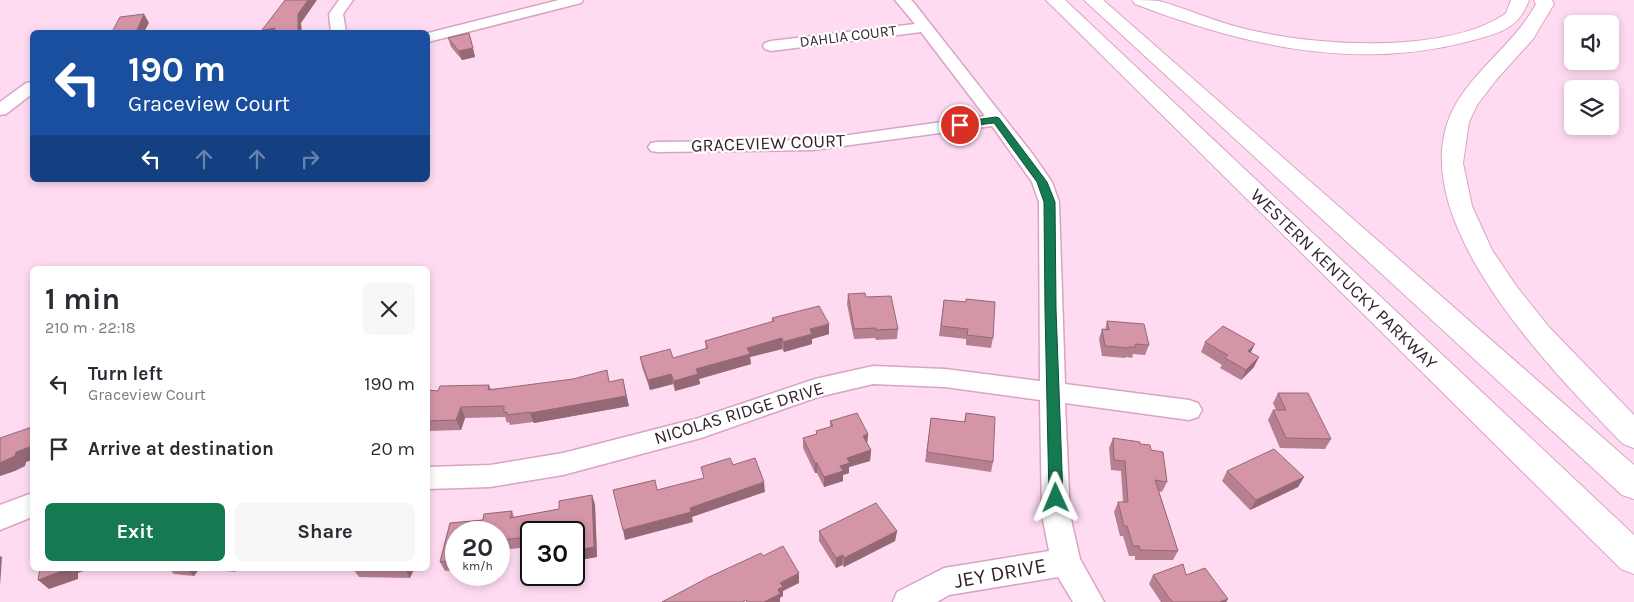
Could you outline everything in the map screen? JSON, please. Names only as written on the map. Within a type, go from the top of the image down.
[{"type":"highway","points":[[1047,0],[1137,79]]},
{"type":"highway","name":"WESTERN KENTUCKY PARKWAY","points":[[1054,0],[1634,558]]},
{"type":"highway","name":"WESTERN KENTUCKY PARKWAY","points":[[1093,0],[1634,485]]},
{"type":"highway","points":[[1141,0],[1190,19],[1260,38],[1326,47],[1390,49],[1444,43],[1488,30],[1512,17],[1520,0]]},
{"type":"highway","points":[[1543,0],[1545,4],[1538,21],[1483,81],[1458,122],[1452,148],[1454,176],[1462,209],[1478,246],[1503,288],[1540,336],[1590,391],[1634,435]]},
{"type":"street","points":[[339,30],[336,14],[346,0]]},
{"type":"street","points":[[430,37],[576,0]]},
{"type":"street","points":[[902,0],[909,6],[1042,182],[1050,202],[1056,515],[1066,562],[1089,602]]},
{"type":"street","name":"DAHLIA COURT","points":[[772,46],[925,27]]},
{"type":"street","points":[[0,110],[30,88]]},
{"type":"street","name":"GRACEVIEW COURT","points":[[658,147],[807,145],[996,120]]},
{"type":"street","name":"NICOLAS RIDGE DRIVE","points":[[430,478],[490,476],[563,464],[701,428],[815,388],[873,375],[944,378],[1189,410]]},
{"type":"street","points":[[0,518],[30,507]]},
{"type":"street","name":"JEY DRIVE","points":[[908,602],[944,582],[1066,562]]},
{"type":"building","points":[[285,0],[308,0],[298,14],[298,30],[274,30],[275,28],[262,30]]},
{"type":"building","points":[[144,14],[137,30],[113,30],[120,17]]},
{"type":"building","points":[[469,33],[473,48],[459,51],[448,38]]},
{"type":"building","points":[[865,293],[866,297],[891,296],[898,329],[854,329],[848,294]]},
{"type":"building","points":[[966,299],[995,302],[993,338],[967,335],[968,329],[941,326],[944,300],[966,302]]},
{"type":"building","points":[[819,306],[829,324],[810,329],[812,334],[783,342],[782,338],[747,348],[750,354],[696,369],[698,374],[674,381],[671,374],[648,380],[640,357],[670,349],[673,358],[708,348],[705,341],[774,321],[772,318]]},
{"type":"building","points":[[1107,321],[1144,324],[1149,345],[1135,344],[1136,347],[1129,348],[1105,346],[1102,329],[1109,330]]},
{"type":"building","points":[[1223,326],[1255,344],[1248,351],[1259,357],[1246,370],[1225,358],[1228,355],[1205,342]]},
{"type":"building","points":[[607,370],[609,382],[623,379],[626,396],[530,413],[507,415],[507,412],[504,413],[504,406],[461,407],[456,420],[430,421],[430,390],[438,391],[440,386],[489,385],[488,390],[573,379]]},
{"type":"building","points":[[1278,393],[1308,393],[1331,439],[1286,438],[1273,410],[1286,410]]},
{"type":"building","points":[[857,413],[868,434],[863,436],[871,450],[847,458],[850,463],[840,466],[843,471],[824,477],[803,438],[817,434],[816,431],[833,426],[830,421]]},
{"type":"building","points":[[966,413],[995,417],[993,462],[927,452],[931,418],[965,422]]},
{"type":"building","points":[[30,428],[30,447],[16,452],[15,456],[0,463],[0,438]]},
{"type":"building","points":[[1113,438],[1140,442],[1140,444],[1150,445],[1151,450],[1163,452],[1167,482],[1155,480],[1178,551],[1140,550],[1139,546],[1133,546],[1127,526],[1124,526],[1118,502],[1128,502],[1125,461],[1114,460]]},
{"type":"building","points":[[1274,449],[1304,477],[1256,500],[1227,471]]},
{"type":"building","points":[[730,458],[733,465],[755,458],[764,482],[690,508],[691,512],[623,530],[613,490],[655,480],[657,490],[704,478],[701,467]]},
{"type":"building","points":[[592,495],[594,547],[585,549],[585,521],[520,521],[520,538],[510,539],[510,521],[472,521],[483,520],[484,514],[512,511],[510,518],[559,509],[559,501]]},
{"type":"building","points":[[876,503],[897,531],[844,558],[843,555],[836,558],[819,531]]},
{"type":"building","points":[[445,542],[445,561],[440,562]]},
{"type":"building","points":[[783,546],[799,573],[780,583],[783,587],[778,589],[780,594],[764,602],[747,602],[746,600],[743,602],[662,602],[709,577],[761,553],[763,556]]},
{"type":"building","points":[[1183,564],[1186,575],[1205,568],[1228,599],[1219,602],[1172,602],[1153,575]]},
{"type":"building","points":[[40,571],[62,571],[38,580]]},
{"type":"route","points":[[960,125],[996,120],[1042,182],[1050,202],[1050,309],[1056,498]]}]
